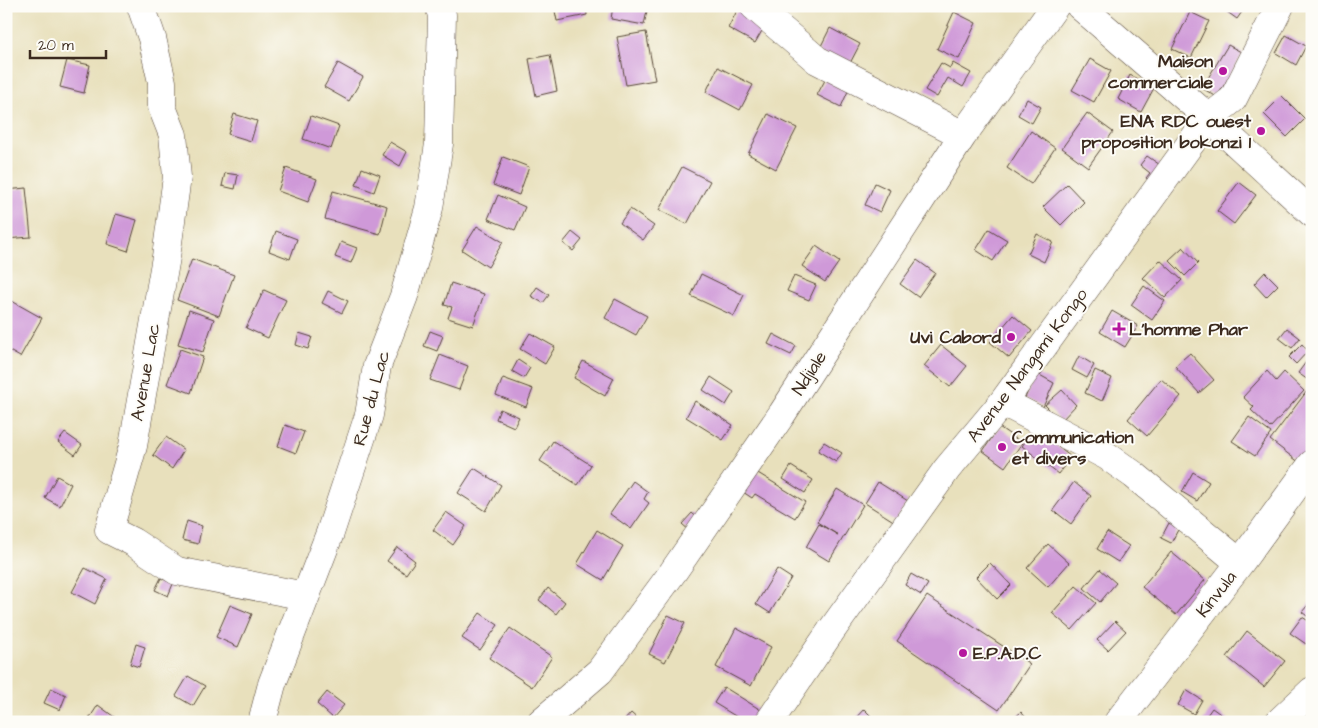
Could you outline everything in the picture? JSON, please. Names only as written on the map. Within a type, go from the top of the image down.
[{"type":"street","name":"Avenue Lac","points":[[141,6],[152,38],[162,82],[162,107],[173,135],[177,177],[167,249],[132,446],[109,530],[134,542],[177,571],[305,596]]},
{"type":"street","name":"Rue du Lac","points":[[262,722],[272,684],[330,533],[370,415],[377,366],[404,296],[429,208],[439,144],[442,15],[439,6]]},
{"type":"street","points":[[754,6],[816,60],[963,135]]},
{"type":"street","name":"Ndjiale","points":[[541,722],[600,671],[673,572],[787,406],[963,135],[1054,6]]},
{"type":"street","points":[[1080,6],[1209,118],[1312,213]]},
{"type":"street","name":"Avenue Nangami Kongo","points":[[769,722],[831,631],[947,469],[1003,402],[1209,118],[1234,99],[1280,6]]},
{"type":"street","points":[[1003,402],[1107,456],[1134,475],[1240,563]]},
{"type":"street","name":"Kinvula","points":[[1118,722],[1240,563],[1312,464]]},
{"type":"street","points":[[1279,722],[1312,691]]},
{"type":"building","points":[[554,6],[586,6],[587,15],[557,21]]},
{"type":"building","points":[[613,6],[648,6],[644,25],[611,19]]},
{"type":"building","points":[[1219,6],[1246,6],[1237,19]]},
{"type":"building","points":[[739,7],[767,22],[755,43],[728,28]]},
{"type":"building","points":[[954,12],[976,23],[959,59],[937,49]]},
{"type":"building","points":[[1190,12],[1209,21],[1191,58],[1172,49]]},
{"type":"building","points":[[830,28],[860,44],[848,67],[818,52]]},
{"type":"building","points":[[646,32],[655,80],[626,85],[617,37]]},
{"type":"building","points":[[1286,35],[1306,46],[1296,65],[1276,53]]},
{"type":"building","name":"Maison commerciale","points":[[1228,45],[1243,53],[1217,97],[1202,88]]},
{"type":"building","points":[[550,55],[557,91],[536,96],[529,59]]},
{"type":"building","points":[[1090,59],[1111,71],[1094,102],[1072,90]]},
{"type":"building","points":[[67,60],[90,65],[84,93],[60,87]]},
{"type":"building","points":[[338,63],[363,77],[349,101],[324,87]]},
{"type":"building","points":[[941,63],[950,68],[953,63],[971,73],[963,87],[948,78],[937,97],[925,90]]},
{"type":"building","points":[[718,67],[753,85],[740,110],[706,92]]},
{"type":"building","points":[[830,71],[852,82],[841,107],[817,95]]},
{"type":"building","points":[[1130,75],[1154,88],[1141,112],[1118,99]]},
{"type":"building","points":[[1282,96],[1305,119],[1287,137],[1264,114]]},
{"type":"building","points":[[1027,99],[1041,107],[1032,123],[1018,115]]},
{"type":"building","points":[[1087,113],[1113,132],[1088,167],[1062,148]]},
{"type":"building","points":[[234,114],[257,121],[251,141],[228,134]]},
{"type":"building","points":[[768,114],[797,128],[776,169],[748,154]]},
{"type":"building","points":[[311,116],[339,126],[331,149],[303,139]]},
{"type":"building","points":[[1031,131],[1055,148],[1031,184],[1007,168]]},
{"type":"building","points":[[390,142],[407,152],[400,166],[382,155]]},
{"type":"building","points":[[1147,156],[1166,169],[1154,183],[1146,178],[1150,173],[1140,165]]},
{"type":"building","points":[[503,157],[529,167],[519,195],[493,185]]},
{"type":"building","points":[[682,167],[710,181],[687,224],[659,210]]},
{"type":"building","points":[[286,168],[317,179],[308,202],[278,191]]},
{"type":"building","points":[[362,168],[380,175],[374,192],[356,185]]},
{"type":"building","points":[[225,173],[238,175],[235,189],[222,186]]},
{"type":"building","points":[[1239,182],[1256,195],[1234,224],[1217,211]]},
{"type":"building","points":[[875,183],[890,190],[880,212],[865,205]]},
{"type":"building","points":[[1067,184],[1084,202],[1061,225],[1043,207]]},
{"type":"building","points":[[26,188],[31,237],[6,239],[6,190]]},
{"type":"building","points":[[333,191],[387,206],[380,234],[325,219]]},
{"type":"building","points":[[498,195],[525,207],[515,230],[488,219]]},
{"type":"building","points":[[630,209],[654,226],[643,240],[620,223]]},
{"type":"building","points":[[116,214],[137,220],[128,251],[107,244]]},
{"type":"building","points":[[477,226],[503,242],[488,267],[462,250]]},
{"type":"building","points":[[989,229],[1007,240],[993,261],[976,250]]},
{"type":"building","points":[[276,231],[297,239],[290,259],[269,251]]},
{"type":"building","points":[[572,232],[582,240],[573,251],[563,243]]},
{"type":"building","points":[[1037,234],[1053,242],[1044,262],[1028,254]]},
{"type":"building","points":[[341,242],[357,248],[351,263],[335,257]]},
{"type":"building","points":[[816,246],[839,262],[825,282],[802,266]]},
{"type":"building","points":[[1183,247],[1198,263],[1185,276],[1169,260]]},
{"type":"building","points":[[192,259],[234,275],[219,316],[177,300]]},
{"type":"building","points":[[917,260],[935,273],[918,297],[900,284]]},
{"type":"building","points":[[1160,260],[1182,280],[1165,298],[1143,278]]},
{"type":"building","points":[[1265,272],[1278,285],[1266,297],[1254,284]]},
{"type":"building","points":[[701,274],[744,295],[734,316],[691,296]]},
{"type":"building","points":[[794,276],[816,285],[809,300],[787,291]]},
{"type":"building","points":[[451,283],[484,294],[473,326],[448,318],[452,307],[444,305]]},
{"type":"building","points":[[1144,286],[1165,301],[1152,320],[1131,305]]},
{"type":"building","points":[[537,287],[549,295],[543,303],[531,296]]},
{"type":"building","points":[[264,290],[286,300],[268,338],[246,328]]},
{"type":"building","points":[[328,291],[348,301],[342,313],[322,303]]},
{"type":"building","points":[[615,299],[647,316],[636,335],[605,318]]},
{"type":"building","points":[[10,300],[42,318],[20,357],[6,349],[6,307]]},
{"type":"building","points":[[189,310],[214,319],[203,352],[178,344]]},
{"type":"building","name":"L'homme Phar","points":[[1112,311],[1138,326],[1125,347],[1100,332]]},
{"type":"building","name":"Uvi Cabord","points":[[1013,315],[1032,331],[1009,358],[990,342]]},
{"type":"building","points":[[1287,328],[1300,338],[1292,348],[1279,338]]},
{"type":"building","points":[[430,331],[443,336],[437,351],[424,346]]},
{"type":"building","points":[[299,333],[312,337],[308,349],[296,345]]},
{"type":"building","points":[[530,333],[555,347],[545,364],[520,349]]},
{"type":"building","points":[[773,334],[796,346],[791,355],[768,344]]},
{"type":"building","points":[[1302,344],[1308,351],[1296,364],[1289,357]]},
{"type":"building","points":[[941,345],[967,366],[950,387],[924,366]]},
{"type":"building","points":[[180,349],[203,357],[191,393],[167,384]]},
{"type":"building","points":[[1190,353],[1214,380],[1199,393],[1175,366]]},
{"type":"building","points":[[440,355],[468,366],[459,390],[430,380]]},
{"type":"building","points":[[1079,356],[1094,365],[1087,378],[1072,370]]},
{"type":"building","points":[[518,360],[530,368],[524,378],[512,371]]},
{"type":"building","points":[[583,361],[614,378],[605,396],[574,378]]},
{"type":"building","points":[[1306,362],[1312,367],[1312,375],[1308,380],[1298,373]]},
{"type":"building","points":[[1095,370],[1112,378],[1102,401],[1085,393]]},
{"type":"building","points":[[1267,371],[1276,381],[1284,372],[1304,391],[1270,428],[1251,410],[1254,407],[1243,397]]},
{"type":"building","points":[[1036,373],[1054,383],[1043,407],[1025,398]]},
{"type":"building","points":[[711,377],[734,392],[726,405],[703,390]]},
{"type":"building","points":[[503,378],[533,389],[526,407],[496,395]]},
{"type":"building","points":[[1161,379],[1181,396],[1147,436],[1128,419]]},
{"type":"building","points":[[1062,390],[1076,405],[1061,421],[1045,405]]},
{"type":"building","points":[[1307,391],[1312,395],[1312,447],[1300,463],[1270,440]]},
{"type":"building","points":[[695,401],[733,425],[723,440],[686,417]]},
{"type":"building","points":[[500,409],[519,417],[514,427],[496,419]]},
{"type":"building","points":[[1249,417],[1271,433],[1255,456],[1232,441]]},
{"type":"building","points":[[285,425],[304,432],[296,453],[278,446]]},
{"type":"building","name":"Communication et divers","points":[[999,427],[1022,443],[1005,467],[983,451]]},
{"type":"building","points":[[1035,429],[1071,457],[1058,474],[1022,446]]},
{"type":"building","points":[[65,433],[82,445],[75,455],[58,442]]},
{"type":"building","points":[[166,437],[184,450],[172,469],[153,455]]},
{"type":"building","points":[[553,441],[591,465],[578,485],[540,461]]},
{"type":"building","points":[[824,442],[842,453],[836,462],[818,451]]},
{"type":"building","points":[[791,466],[813,480],[805,493],[783,479]]},
{"type":"building","points":[[474,468],[501,485],[486,511],[458,493]]},
{"type":"building","points":[[753,470],[805,502],[795,518],[755,494],[752,498],[740,490]]},
{"type":"building","points":[[1193,472],[1209,482],[1197,501],[1182,492]]},
{"type":"building","points":[[57,476],[71,484],[60,506],[45,498]]},
{"type":"building","points":[[633,481],[648,492],[644,499],[649,503],[631,529],[610,514]]},
{"type":"building","points":[[878,482],[908,501],[895,522],[865,503]]},
{"type":"building","points":[[1074,482],[1091,496],[1071,524],[1053,510]]},
{"type":"building","points":[[837,489],[863,505],[829,561],[806,547],[819,524],[838,535],[817,522]]},
{"type":"building","points":[[446,512],[466,526],[453,545],[433,530]]},
{"type":"building","points":[[692,513],[700,520],[690,531],[682,524]]},
{"type":"building","points":[[187,521],[202,526],[198,544],[182,540]]},
{"type":"building","points":[[1169,523],[1179,528],[1171,543],[1161,538]]},
{"type":"building","points":[[597,530],[623,546],[603,580],[577,564]]},
{"type":"building","points":[[1107,532],[1129,546],[1118,562],[1097,549]]},
{"type":"building","points":[[1048,544],[1069,563],[1048,587],[1027,568]]},
{"type":"building","points":[[397,547],[415,561],[406,574],[387,561]]},
{"type":"building","points":[[1171,552],[1205,580],[1176,615],[1142,587]]},
{"type":"building","points":[[990,563],[1011,585],[997,599],[976,577]]},
{"type":"building","points":[[85,568],[107,579],[95,604],[72,592]]},
{"type":"building","points":[[777,569],[791,578],[770,613],[756,604]]},
{"type":"building","points":[[1100,569],[1116,583],[1100,602],[1084,588]]},
{"type":"building","points":[[911,574],[928,584],[921,595],[905,585]]},
{"type":"building","points":[[161,578],[173,584],[168,596],[155,590]]},
{"type":"building","points":[[1076,586],[1096,603],[1072,630],[1052,613]]},
{"type":"building","points":[[548,588],[565,602],[556,614],[539,600]]},
{"type":"building","name":"E.P.A.D.C","points":[[927,596],[1030,664],[999,710],[897,641]]},
{"type":"building","points":[[1312,600],[1312,620],[1302,612]]},
{"type":"building","points":[[230,605],[252,614],[238,647],[216,637]]},
{"type":"building","points":[[480,613],[498,625],[480,650],[462,638]]},
{"type":"building","points":[[668,615],[685,623],[665,662],[649,654]]},
{"type":"building","points":[[1302,617],[1312,623],[1312,636],[1306,644],[1290,633]]},
{"type":"building","points":[[1115,621],[1126,631],[1108,650],[1097,640]]},
{"type":"building","points":[[510,628],[552,657],[532,687],[489,658]]},
{"type":"building","points":[[736,628],[771,647],[751,686],[716,667]]},
{"type":"building","points":[[1247,631],[1285,661],[1264,687],[1227,657]]},
{"type":"building","points":[[136,644],[145,647],[139,667],[130,664]]},
{"type":"building","points":[[188,676],[205,686],[193,706],[176,696]]},
{"type":"building","points":[[724,687],[764,712],[758,722],[745,722],[714,703]]},
{"type":"building","points":[[51,688],[66,695],[60,710],[44,703]]},
{"type":"building","points":[[1186,690],[1202,700],[1194,714],[1178,705]]},
{"type":"building","points":[[327,692],[344,705],[333,718],[317,704]]},
{"type":"building","points":[[98,705],[121,722],[87,722]]},
{"type":"building","points":[[1212,708],[1230,721],[1230,722],[1202,722]]},
{"type":"building","points":[[864,709],[877,722],[852,722]]},
{"type":"building","points":[[1021,712],[1030,722],[1010,722]]},
{"type":"building","points":[[631,713],[641,722],[623,722]]},
{"type":"place","name":"Maison commerciale","points":[[1223,71]]},
{"type":"place","name":"ENA RDC ouest proposition bokonzi 1","points":[[1261,131]]},
{"type":"place","name":"L'homme Phar","points":[[1119,329]]},
{"type":"place","name":"Uvi Cabord","points":[[1011,337]]},
{"type":"place","name":"Communication et divers","points":[[1002,447]]},
{"type":"place","name":"E.P.A.D.C","points":[[963,653]]}]
